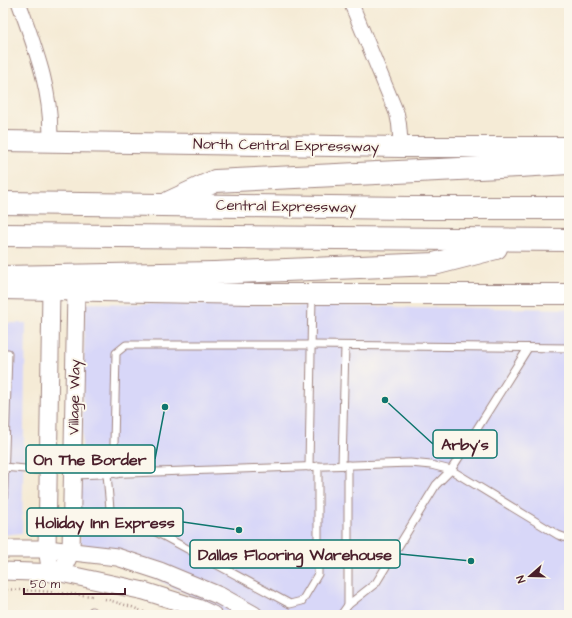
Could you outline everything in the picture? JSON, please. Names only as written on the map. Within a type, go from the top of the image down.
[{"type":"highway","points":[[164,205],[215,181],[569,163]]},
{"type":"highway","name":"Central Expressway","points":[[3,203],[411,208],[569,208]]},
{"type":"highway","name":"Central Expressway","points":[[3,235],[527,241],[569,240]]},
{"type":"highway","points":[[3,277],[214,273],[434,264],[527,241]]},
{"type":"main road","name":"North Central Expressway","points":[[3,141],[401,147],[569,147]]},
{"type":"main road","points":[[3,289],[312,294],[569,294]]},
{"type":"street","points":[[19,3],[42,70],[49,107],[51,127],[50,141]]},
{"type":"street","points":[[351,3],[397,114],[401,147]]},
{"type":"street","name":"Village Way","points":[[51,290],[47,549],[56,573]]},
{"type":"street","name":"Village Way","points":[[56,573],[71,551],[76,291]]},
{"type":"street","points":[[3,550],[47,549],[117,557],[160,571],[220,596],[254,615]]},
{"type":"street","points":[[3,571],[56,573],[144,591],[198,608],[213,615]]},
{"type":"lane","points":[[309,467],[312,294]]},
{"type":"lane","points":[[117,474],[114,444],[116,352],[126,345],[311,345],[569,348]]},
{"type":"lane","points":[[345,346],[345,465],[348,605]]},
{"type":"lane","points":[[341,615],[348,605],[376,583],[436,485],[451,470],[528,348]]},
{"type":"lane","points":[[3,353],[8,353],[3,515]]},
{"type":"lane","points":[[73,475],[410,463],[431,465],[451,470],[558,535],[569,539]]},
{"type":"lane","points":[[107,474],[110,509],[119,520],[156,532],[290,604],[302,601],[318,574],[318,466]]},
{"type":"lane","points":[[4,467],[48,472]]},
{"type":"path","points":[[3,590],[39,591],[96,597]]},
{"type":"path","points":[[103,599],[132,607],[152,615]]},
{"type":"shaded area","points":[[85,303],[569,309],[569,615],[231,615],[80,543]]},
{"type":"shaded area","points":[[3,323],[26,323],[22,533],[3,535]]},
{"type":"place","name":"Arby's","points":[[385,400]]},
{"type":"place","name":"On The Border","points":[[165,407]]},
{"type":"place","name":"Holiday Inn Express","points":[[239,530]]},
{"type":"place","name":"Dallas Flooring Warehouse","points":[[471,561]]}]
